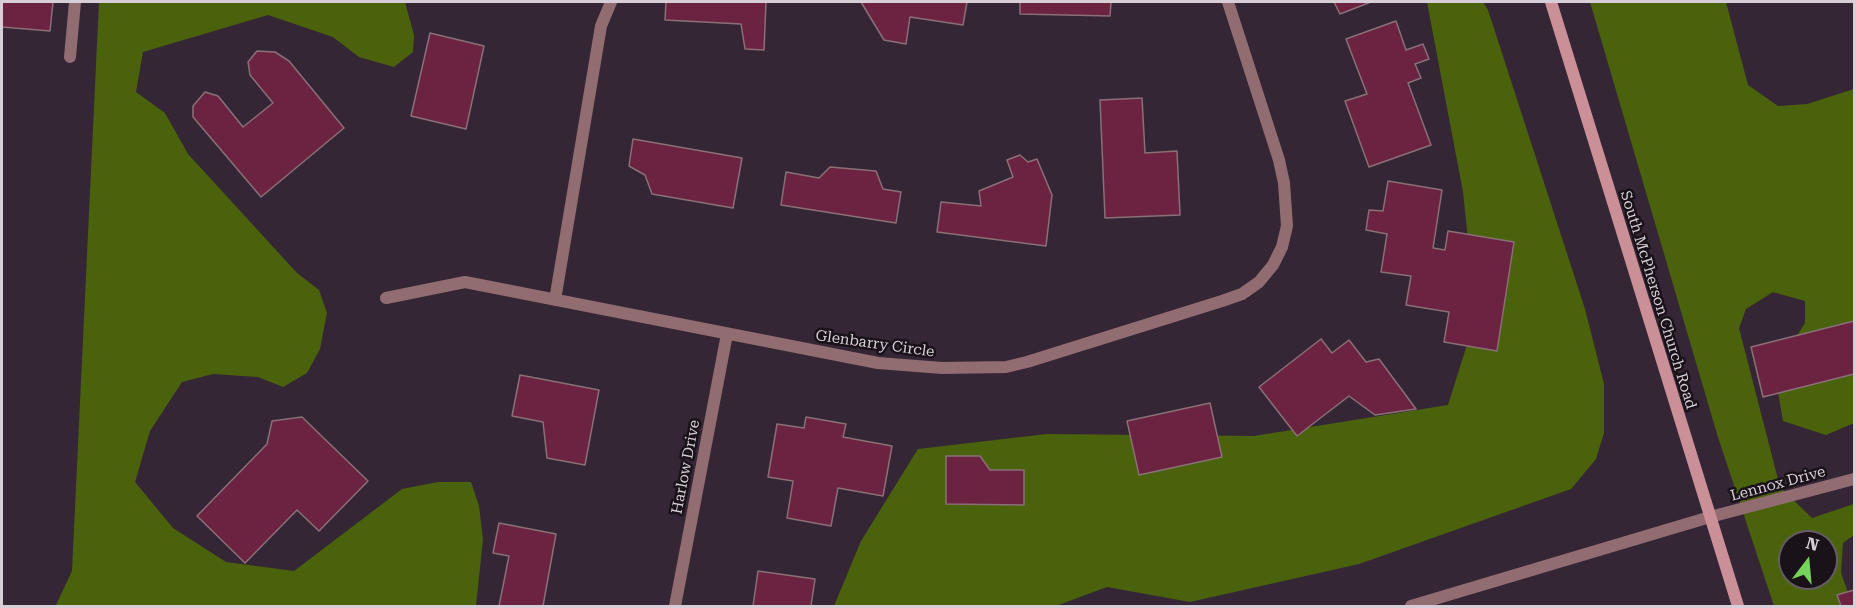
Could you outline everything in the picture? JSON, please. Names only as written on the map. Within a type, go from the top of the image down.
[{"type":"main road","name":"South McPherson Church Road","points":[[1551,2],[1738,606]]},
{"type":"street","points":[[70,57],[75,2]]},
{"type":"street","points":[[555,300],[601,26],[611,2]]},
{"type":"street","name":"Glenbarry Circle","points":[[386,298],[465,282],[878,363],[942,368],[1006,367],[1242,294],[1260,282],[1273,265],[1282,246],[1287,205],[1279,160],[1228,2]]},
{"type":"street","name":"Harlow Drive","points":[[675,606],[727,334]]},
{"type":"street","name":"Lennox Drive","points":[[1411,606],[1710,518],[1854,479]]},
{"type":"green space","points":[[99,2],[405,2],[414,35],[413,52],[394,67],[359,57],[333,37],[268,15],[143,52],[136,92],[165,113],[188,154],[297,273],[319,290],[327,313],[320,349],[307,373],[283,387],[258,377],[213,374],[182,382],[150,431],[135,482],[173,528],[226,562],[294,571],[402,489],[438,482],[471,482],[479,506],[483,539],[476,606],[53,606],[56,605],[72,571]]},
{"type":"green space","points":[[1427,2],[1483,2],[1488,10],[1585,309],[1604,384],[1604,433],[1596,459],[1571,489],[1359,564],[1190,602],[1107,587],[1056,606],[834,606],[861,541],[918,449],[1047,434],[1254,436],[1448,405],[1476,316],[1463,192]]},
{"type":"green space","points":[[1590,2],[1726,2],[1748,85],[1778,106],[1807,104],[1854,89],[1854,423],[1826,435],[1783,421],[1776,380],[1779,364],[1805,323],[1805,301],[1773,292],[1746,309],[1739,328],[1780,487],[1812,518],[1854,504],[1854,535],[1843,543],[1841,573],[1853,606],[1774,606],[1717,434]]},
{"type":"building","points":[[2,2],[53,2],[50,31],[2,27]]},
{"type":"building","points":[[666,2],[766,2],[764,50],[745,49],[741,24],[665,20]]},
{"type":"building","points":[[861,2],[967,2],[963,25],[910,17],[906,44],[884,40]]},
{"type":"building","points":[[1020,2],[1111,2],[1110,16],[1020,14]]},
{"type":"building","points":[[1334,2],[1371,2],[1340,14]]},
{"type":"building","points":[[1396,21],[1406,50],[1423,44],[1429,59],[1415,64],[1421,78],[1408,83],[1431,145],[1369,167],[1345,101],[1367,94],[1346,39]]},
{"type":"building","points":[[430,33],[484,46],[466,129],[411,116]]},
{"type":"building","points":[[257,51],[275,52],[289,61],[344,128],[261,197],[193,117],[193,106],[205,92],[218,96],[243,127],[273,103],[250,75],[248,62]]},
{"type":"building","points":[[1142,98],[1145,153],[1177,151],[1180,215],[1105,218],[1100,100]]},
{"type":"building","points":[[633,139],[742,158],[733,208],[652,194],[645,175],[629,166]]},
{"type":"building","points":[[1020,155],[1028,162],[1037,159],[1052,195],[1046,246],[937,232],[941,202],[981,206],[979,191],[1013,177],[1007,160]]},
{"type":"building","points":[[830,167],[876,171],[883,189],[901,192],[896,223],[781,205],[786,172],[819,178]]},
{"type":"building","points":[[1388,181],[1442,190],[1433,248],[1445,250],[1448,231],[1514,242],[1497,351],[1444,342],[1449,312],[1406,305],[1411,276],[1381,272],[1387,234],[1366,230],[1369,210],[1383,211]]},
{"type":"building","points":[[1854,321],[1854,374],[1763,397],[1751,347]]},
{"type":"building","points":[[1321,339],[1332,353],[1349,340],[1366,362],[1379,359],[1416,409],[1375,415],[1349,396],[1297,436],[1259,387]]},
{"type":"building","points":[[520,375],[599,390],[585,465],[547,458],[543,422],[512,416]]},
{"type":"building","points":[[1210,403],[1222,457],[1139,475],[1127,421]]},
{"type":"building","points":[[302,417],[368,481],[319,531],[297,510],[245,563],[197,516],[267,444],[272,421]]},
{"type":"building","points":[[806,417],[846,424],[843,437],[892,446],[883,496],[838,488],[831,526],[787,518],[793,481],[768,477],[777,424],[804,428]]},
{"type":"building","points":[[946,456],[980,456],[990,470],[1024,470],[1024,505],[946,504]]},
{"type":"building","points":[[499,523],[556,534],[543,606],[499,606],[509,556],[493,553]]},
{"type":"building","points":[[758,571],[815,579],[811,606],[753,606]]},
{"type":"building","points":[[1854,590],[1854,606],[1841,606],[1837,595]]}]
